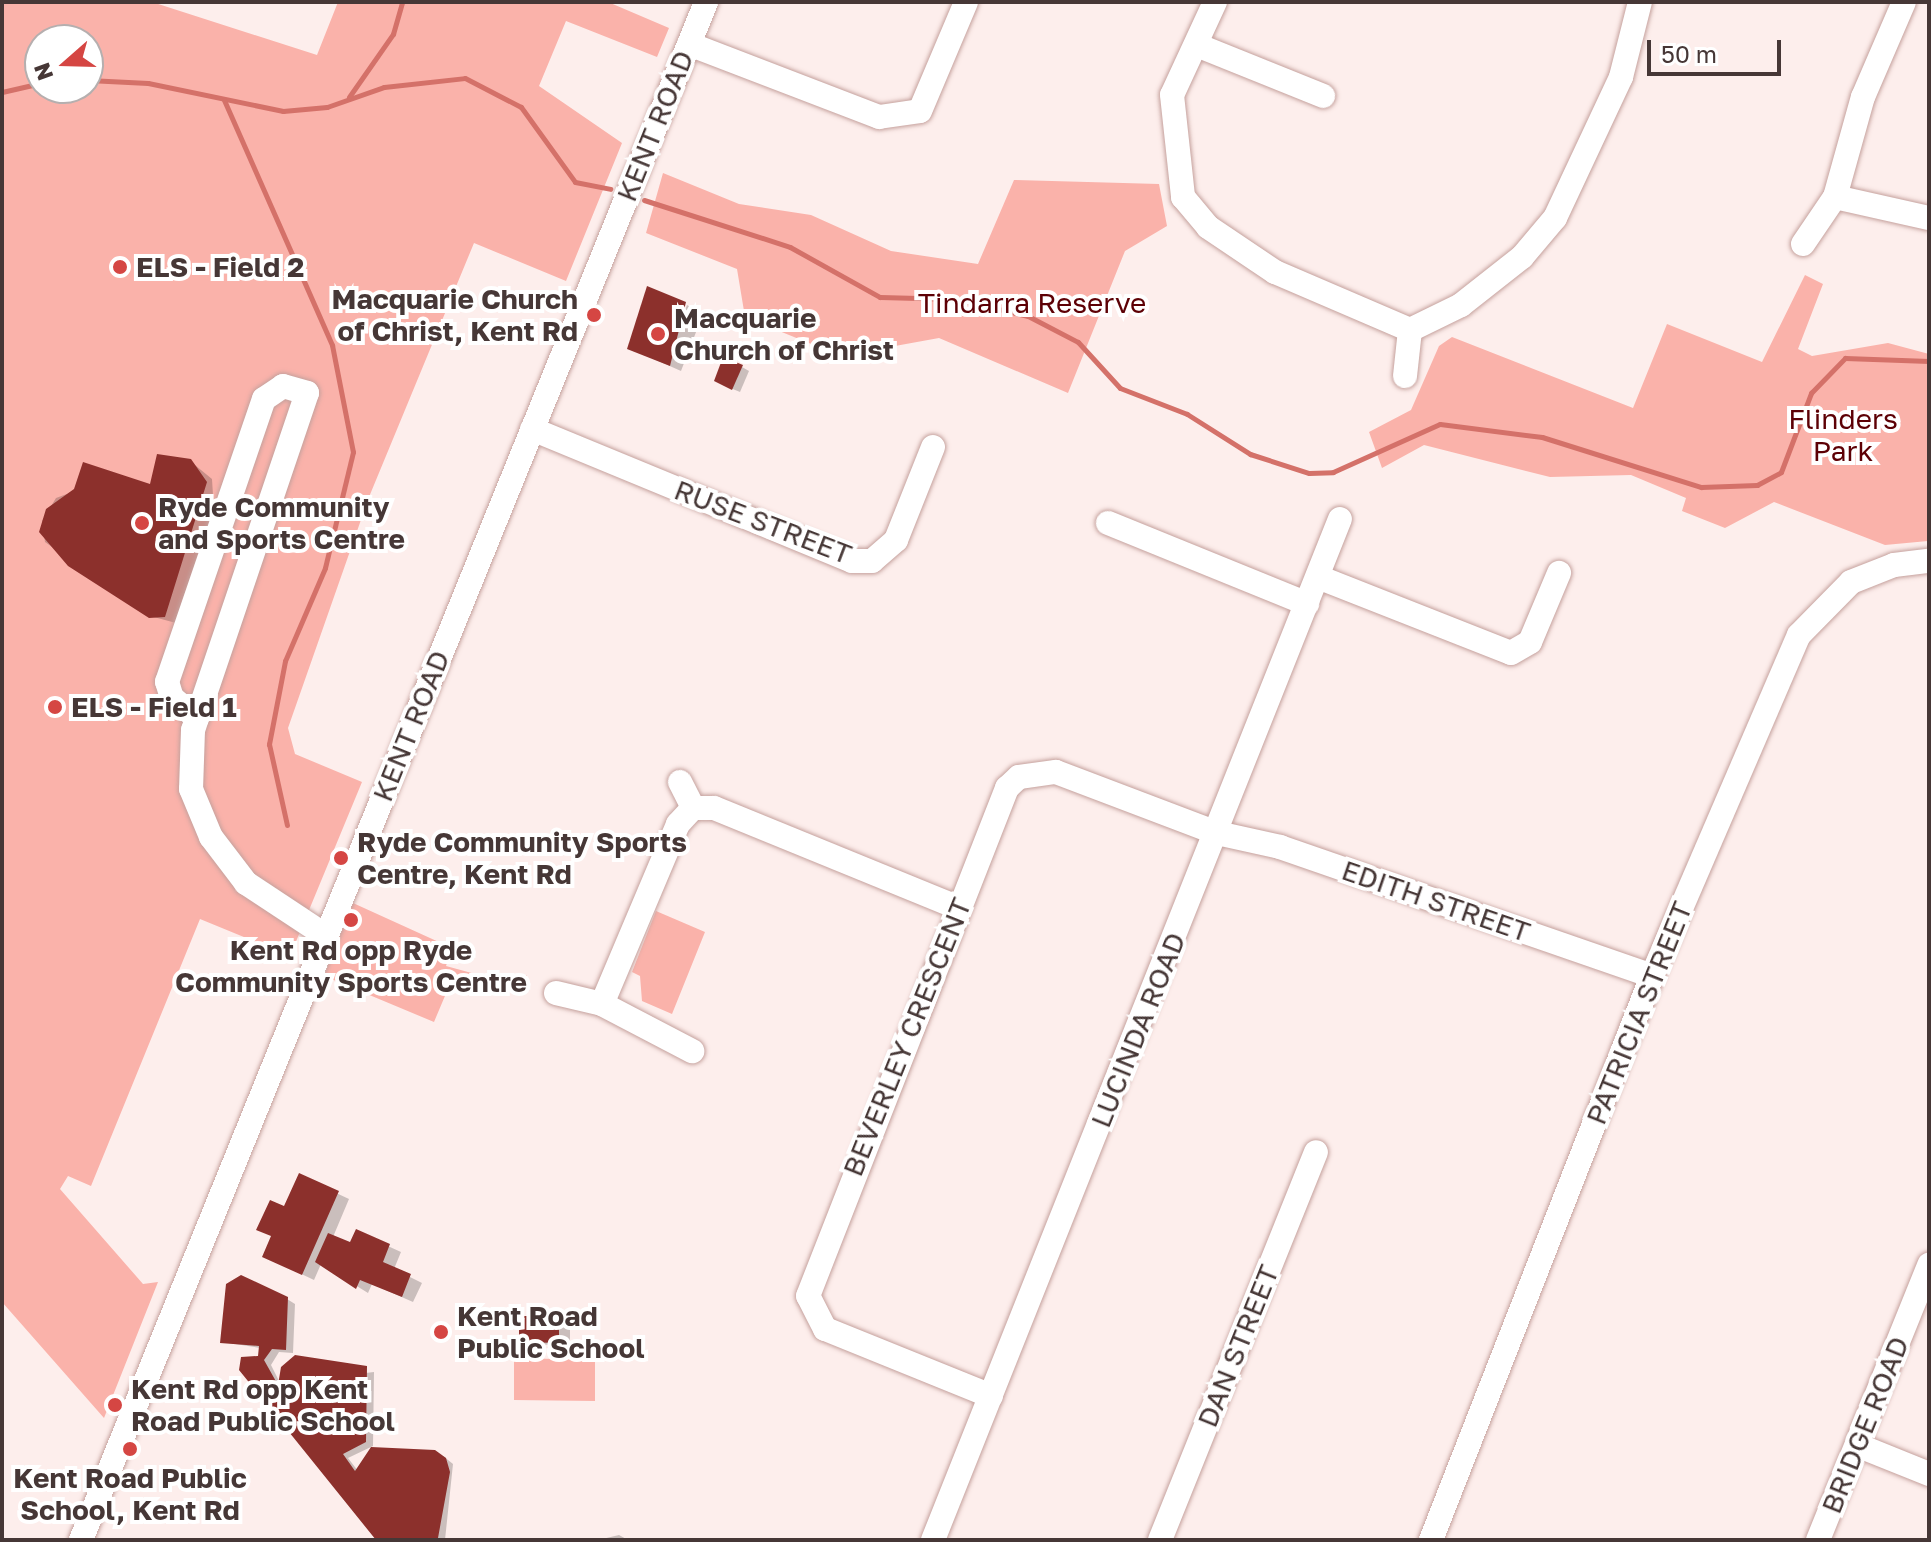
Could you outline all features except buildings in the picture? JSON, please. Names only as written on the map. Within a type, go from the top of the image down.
[{"type":"street","name":"KENT ROAD","points":[[81,1540],[706,2]]},
{"type":"street","points":[[689,44],[879,117],[920,111],[966,2]]},
{"type":"street","points":[[1215,2],[1172,95],[1171,131],[1183,197],[1193,213],[1275,272],[1410,330],[1461,305],[1522,257],[1555,218],[1621,77],[1640,2]]},
{"type":"street","points":[[1803,244],[1835,197],[1863,97],[1904,2]]},
{"type":"street","points":[[1197,45],[1323,96]]},
{"type":"street","points":[[1835,197],[1929,218]]},
{"type":"street","points":[[1405,376],[1410,330]]},
{"type":"street","points":[[197,718],[172,698],[167,682],[264,399],[283,386],[307,393],[197,718],[191,789],[211,837],[246,883],[326,936]]},
{"type":"street","name":"RUSE STREET","points":[[532,429],[852,561],[872,561],[896,540],[933,447]]},
{"type":"street","name":"LUCINDA ROAD","points":[[933,1540],[1340,519]]},
{"type":"street","points":[[1108,523],[1307,604]]},
{"type":"street","name":"PATRICIA STREET","points":[[1431,1540],[1652,976],[1808,620],[1867,574],[1929,561]]},
{"type":"street","points":[[1318,577],[1511,653],[1530,642],[1559,573]]},
{"type":"street","name":"BEVERLEY CRESCENT","points":[[991,1396],[825,1329],[808,1296],[1007,788],[1037,770],[1217,833]]},
{"type":"street","points":[[680,782],[693,808]]},
{"type":"street","points":[[602,1004],[678,824],[693,808],[714,808],[959,908]]},
{"type":"street","name":"EDITH STREET","points":[[1217,833],[1280,847],[1652,976]]},
{"type":"street","points":[[556,993],[602,1004],[692,1051]]},
{"type":"street","name":"DAN STREET","points":[[1160,1540],[1316,1152]]},
{"type":"street","name":"BRIDGE ROAD","points":[[1818,1540],[1929,1265]]},
{"type":"street","points":[[1857,1445],[1929,1474]]},
{"type":"green space","points":[[2,2],[152,2],[317,55],[338,2],[608,2],[669,28],[657,57],[566,21],[539,86],[622,143],[566,281],[474,243],[369,497],[288,728],[295,754],[362,782],[290,956],[200,919],[91,1186],[68,1176],[60,1189],[143,1284],[158,1282],[104,1418],[2,1302]]},
{"type":"green space","name":"Tindarra Reserve","points":[[663,173],[739,204],[811,215],[891,251],[978,264],[1014,180],[1159,184],[1167,226],[1125,251],[1068,393],[939,338],[862,352],[858,363],[745,317],[737,269],[646,233]]},
{"type":"green space","name":"Flinders Park","points":[[1805,275],[1823,284],[1798,349],[1812,356],[1888,343],[1929,354],[1928,541],[1885,545],[1774,502],[1725,528],[1682,511],[1686,498],[1631,475],[1550,477],[1424,445],[1382,468],[1369,432],[1411,410],[1439,346],[1452,337],[1633,408],[1667,324],[1762,362]]},
{"type":"green space","points":[[353,903],[452,948],[446,966],[479,975],[527,975],[525,983],[450,984],[434,1022],[324,976]]},
{"type":"green space","points":[[656,911],[705,932],[672,1014],[642,1001],[640,976],[632,972]]},
{"type":"green space","points":[[514,1358],[595,1360],[595,1401],[514,1400]]},
{"type":"waterway","points":[[349,97],[393,34],[402,2]]},
{"type":"waterway","points":[[104,81],[148,83],[283,111],[327,107],[384,87],[465,78],[521,107],[575,182],[610,189]]},
{"type":"waterway","points":[[2,92],[24,87]]},
{"type":"waterway","points":[[224,100],[332,345],[353,452],[325,568],[285,661],[269,744],[287,825]]},
{"type":"waterway","points":[[644,200],[790,247],[880,297],[956,299],[1028,316],[1078,342],[1120,388],[1187,414],[1250,454],[1309,473],[1333,472],[1440,424],[1542,437],[1701,487],[1757,485],[1781,472],[1811,393],[1845,358],[1929,361]]},
{"type":"place","name":"ELS - Field 2","points":[[120,267]]},
{"type":"place","name":"Macquarie Church of Christ, Kent Rd","points":[[594,315]]},
{"type":"place","name":"Macquarie Church of Christ","points":[[658,334]]},
{"type":"place","name":"Ryde Community and Sports Centre","points":[[142,523]]},
{"type":"place","name":"ELS - Field 1","points":[[55,707]]},
{"type":"place","name":"Ryde Community Sports Centre, Kent Rd","points":[[341,858]]},
{"type":"place","name":"Kent Rd opp Ryde Community Sports Centre","points":[[351,920]]},
{"type":"place","name":"Kent Road Public School","points":[[441,1332]]},
{"type":"place","name":"Kent Rd opp Kent Road Public School","points":[[115,1405]]},
{"type":"place","name":"Kent Road Public School, Kent Rd","points":[[130,1449]]}]
